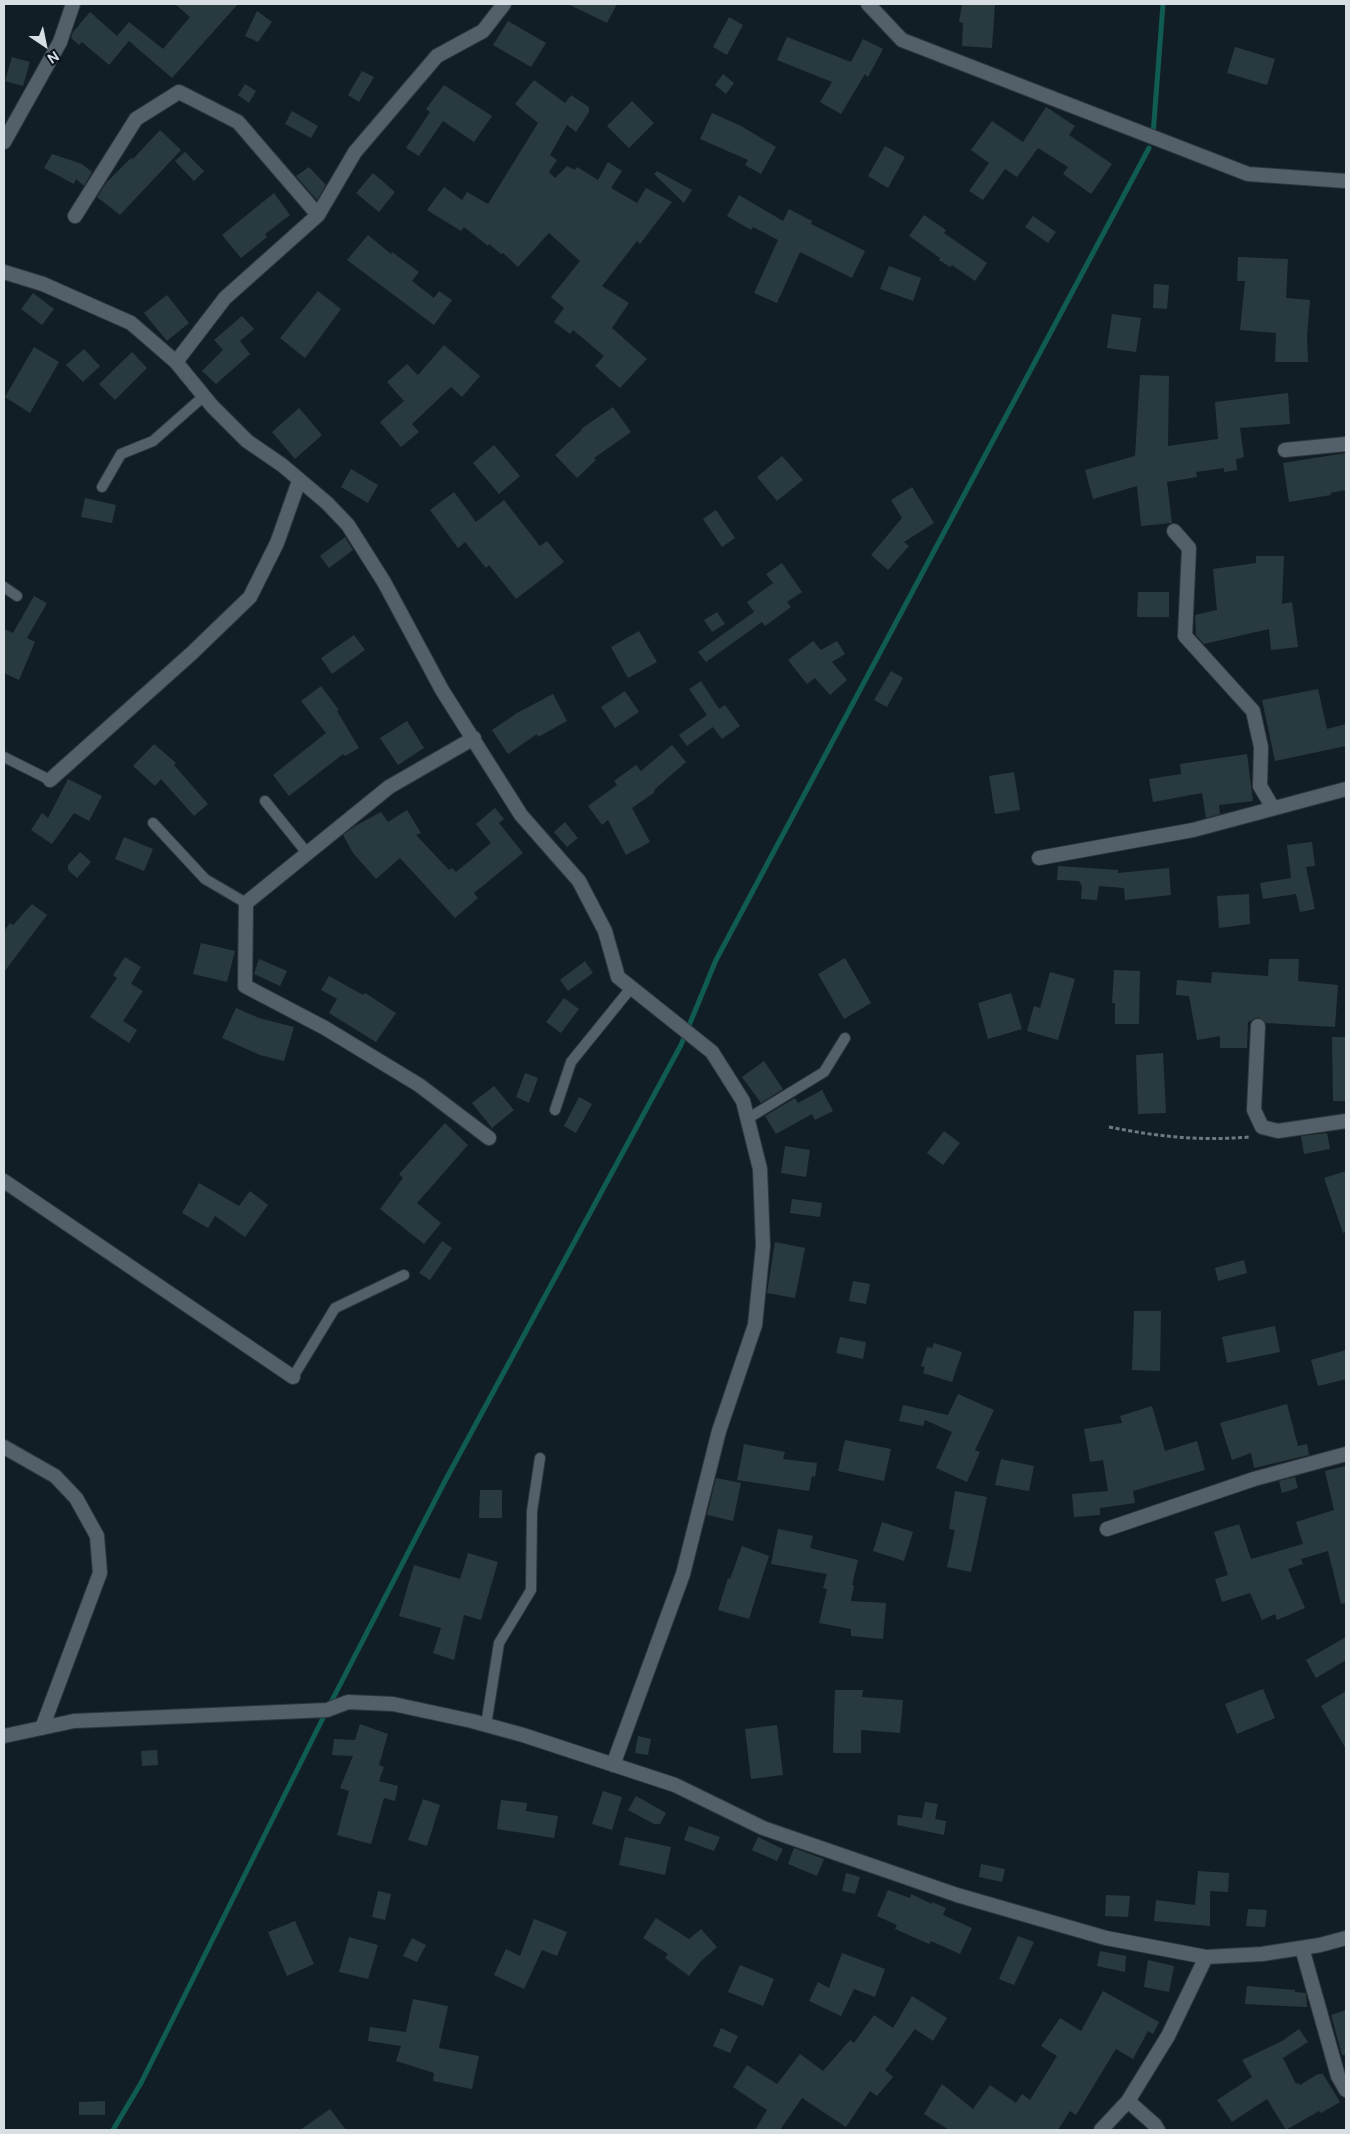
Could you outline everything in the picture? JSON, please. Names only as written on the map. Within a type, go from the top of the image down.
[{"type":"street","points":[[4,142],[60,42],[73,4]]},
{"type":"street","points":[[176,362],[225,298],[318,215],[355,152],[437,56],[483,31],[504,4]]},
{"type":"street","points":[[868,4],[902,40],[1248,174],[1346,181]]},
{"type":"street","points":[[75,216],[136,119],[179,92],[238,122],[318,215]]},
{"type":"street","points":[[4,272],[43,284],[131,323],[176,362],[204,396],[247,441],[282,465],[299,482],[327,503],[348,525],[384,582],[442,690],[521,815],[579,881],[605,931],[618,977],[712,1052],[743,1101],[760,1169],[763,1246],[755,1325],[719,1431],[683,1574],[612,1765]]},
{"type":"street","points":[[1285,450],[1346,444]]},
{"type":"street","points":[[50,780],[192,653],[250,596],[276,543],[299,482]]},
{"type":"street","points":[[1174,531],[1189,548],[1185,636],[1253,712],[1261,747],[1260,786],[1273,808]]},
{"type":"street","points":[[474,738],[389,787],[246,903],[246,986],[325,1028],[420,1085],[490,1138]]},
{"type":"street","points":[[1039,858],[1192,830],[1346,789]]},
{"type":"street","points":[[1258,1026],[1254,1110],[1262,1126],[1278,1131],[1346,1122]]},
{"type":"street","points":[[4,1181],[293,1377]]},
{"type":"street","points":[[4,1447],[55,1476],[76,1498],[97,1536],[100,1574],[42,1728]]},
{"type":"street","points":[[1107,1529],[1254,1479],[1346,1454]]},
{"type":"street","points":[[4,1736],[74,1720],[327,1710],[348,1702],[394,1704],[486,1725],[675,1785],[763,1828],[957,1895],[1106,1938],[1206,1957],[1262,1954],[1302,1948],[1346,1938]]},
{"type":"street","points":[[1302,1948],[1338,2076],[1346,2090]]},
{"type":"street","points":[[1101,2130],[1128,2101],[1168,2036],[1206,1957]]},
{"type":"street","points":[[1128,2101],[1155,2125],[1158,2130]]},
{"type":"lane","points":[[102,487],[121,454],[154,441],[204,396]]},
{"type":"lane","points":[[4,587],[17,596]]},
{"type":"lane","points":[[4,757],[50,780]]},
{"type":"lane","points":[[265,801],[307,853]]},
{"type":"lane","points":[[153,823],[205,879],[246,903]]},
{"type":"lane","points":[[555,1110],[571,1062],[631,988]]},
{"type":"lane","points":[[748,1119],[824,1072],[845,1038]]},
{"type":"lane","points":[[293,1377],[335,1308],[404,1274]]},
{"type":"lane","points":[[486,1725],[499,1643],[532,1590],[532,1511],[540,1458]]},
{"type":"path","points":[[1109,1127],[1162,1137],[1216,1139],[1251,1137],[1262,1126]]},
{"type":"building","points":[[175,4],[238,4],[172,78],[129,41],[109,65],[82,42],[79,45],[71,38],[73,32],[90,12],[117,36],[129,22],[163,49],[190,17]]},
{"type":"building","points":[[568,4],[617,4],[607,23]]},
{"type":"building","points":[[962,4],[995,4],[992,48],[962,46],[963,23],[959,22]]},
{"type":"building","points":[[257,11],[272,22],[258,42],[245,36]]},
{"type":"building","points":[[729,17],[743,25],[727,55],[713,47]]},
{"type":"building","points":[[508,21],[546,43],[531,67],[493,45]]},
{"type":"building","points":[[787,37],[851,62],[863,39],[883,49],[868,77],[865,74],[841,114],[820,102],[832,82],[777,60]]},
{"type":"building","points":[[1235,47],[1275,59],[1267,85],[1227,73]]},
{"type":"building","points":[[12,57],[30,62],[23,86],[5,81]]},
{"type":"building","points":[[362,71],[374,77],[359,102],[348,95]]},
{"type":"building","points":[[723,74],[734,83],[726,94],[715,85]]},
{"type":"building","points":[[534,80],[565,103],[571,95],[589,107],[589,112],[576,132],[567,125],[550,155],[557,160],[549,172],[555,178],[567,166],[575,170],[577,167],[598,180],[608,162],[622,171],[611,188],[637,203],[646,188],[672,202],[640,244],[637,241],[602,286],[629,303],[612,328],[647,359],[620,388],[595,366],[604,356],[573,330],[570,334],[554,322],[564,308],[551,297],[580,261],[549,233],[518,267],[503,253],[501,254],[489,244],[488,246],[464,227],[461,231],[427,210],[444,187],[462,200],[467,192],[488,204],[538,123],[515,104]]},
{"type":"building","points":[[245,84],[256,91],[249,103],[238,95]]},
{"type":"building","points":[[444,85],[492,116],[474,142],[443,121],[419,156],[406,148],[430,112],[426,109]]},
{"type":"building","points":[[632,101],[654,123],[629,148],[607,126]]},
{"type":"building","points":[[1046,107],[1075,126],[1069,135],[1112,164],[1091,194],[1063,174],[1068,167],[1038,148],[1017,177],[1005,169],[983,200],[969,191],[989,163],[971,150],[992,121],[1023,142]]},
{"type":"building","points":[[292,111],[318,126],[311,138],[285,124]]},
{"type":"building","points":[[712,113],[741,126],[776,147],[761,174],[745,165],[748,160],[700,139]]},
{"type":"building","points":[[160,130],[181,150],[120,215],[97,197],[106,183],[131,158],[133,159]]},
{"type":"building","points":[[885,146],[905,157],[888,188],[868,176]]},
{"type":"building","points":[[185,152],[204,171],[194,181],[175,161]]},
{"type":"building","points":[[52,154],[82,164],[92,172],[84,186],[76,179],[74,184],[44,168]]},
{"type":"building","points":[[309,167],[326,185],[317,200],[296,176]]},
{"type":"building","points":[[657,171],[692,190],[684,203],[654,174]]},
{"type":"building","points":[[373,173],[395,192],[379,212],[356,193]]},
{"type":"building","points":[[274,193],[290,215],[265,234],[267,237],[241,258],[222,235]]},
{"type":"building","points":[[739,195],[783,221],[789,209],[812,221],[811,224],[865,251],[852,278],[800,252],[777,303],[754,293],[778,240],[753,227],[751,230],[727,216]]},
{"type":"building","points":[[924,215],[946,230],[944,233],[987,263],[975,281],[952,265],[950,267],[939,260],[940,258],[909,236]]},
{"type":"building","points":[[1033,216],[1056,232],[1048,243],[1025,227]]},
{"type":"building","points":[[368,235],[391,254],[392,252],[419,272],[412,281],[434,298],[439,291],[452,300],[434,325],[347,260]]},
{"type":"building","points":[[1238,257],[1288,259],[1286,298],[1310,300],[1307,336],[1308,362],[1275,362],[1276,333],[1240,330],[1245,281],[1237,281]]},
{"type":"building","points":[[889,266],[921,278],[913,301],[880,289]]},
{"type":"building","points":[[1154,284],[1169,285],[1167,309],[1153,308]]},
{"type":"building","points":[[318,291],[341,309],[305,358],[280,338]]},
{"type":"building","points":[[33,293],[54,309],[42,325],[21,309]]},
{"type":"building","points":[[167,295],[189,323],[167,341],[144,313]]},
{"type":"building","points":[[1112,314],[1141,318],[1136,352],[1107,348]]},
{"type":"building","points":[[242,316],[254,329],[240,341],[250,354],[216,384],[202,371],[223,350],[214,340]]},
{"type":"building","points":[[444,345],[480,376],[462,397],[451,387],[412,424],[419,432],[401,447],[380,422],[404,401],[387,382],[407,364],[418,375]]},
{"type":"building","points":[[34,347],[59,362],[30,413],[5,397]]},
{"type":"building","points":[[84,349],[100,366],[83,382],[66,365]]},
{"type":"building","points":[[132,352],[147,368],[115,400],[99,384]]},
{"type":"building","points":[[1140,375],[1169,376],[1168,446],[1218,439],[1215,402],[1288,393],[1290,424],[1240,428],[1244,457],[1236,459],[1237,470],[1224,472],[1224,468],[1196,472],[1197,477],[1167,482],[1172,523],[1141,526],[1137,486],[1093,499],[1085,470],[1135,456]]},
{"type":"building","points":[[613,407],[631,432],[594,458],[596,460],[577,478],[555,455],[581,429]]},
{"type":"building","points":[[299,408],[322,435],[295,459],[272,432]]},
{"type":"building","points":[[494,445],[520,476],[499,494],[473,463]]},
{"type":"building","points":[[1346,453],[1346,490],[1330,493],[1331,495],[1289,502],[1283,463]]},
{"type":"building","points":[[782,456],[803,480],[777,501],[757,477]]},
{"type":"building","points":[[351,469],[378,485],[368,503],[341,487]]},
{"type":"building","points":[[912,487],[934,523],[904,542],[909,546],[888,570],[871,555],[902,518],[891,500]]},
{"type":"building","points":[[454,492],[476,522],[504,500],[540,546],[547,541],[564,562],[516,599],[489,565],[486,568],[465,542],[458,548],[430,510]]},
{"type":"building","points":[[85,498],[116,505],[112,523],[81,517]]},
{"type":"building","points":[[716,510],[735,538],[722,547],[703,519]]},
{"type":"building","points":[[345,537],[353,550],[329,568],[320,556]]},
{"type":"building","points":[[1256,556],[1284,556],[1282,604],[1292,602],[1298,647],[1271,650],[1269,629],[1204,644],[1196,635],[1195,615],[1217,610],[1213,569],[1256,563]]},
{"type":"building","points":[[782,563],[802,592],[787,602],[791,607],[765,626],[762,622],[706,662],[698,652],[754,612],[747,602],[773,583],[766,574]]},
{"type":"building","points":[[1138,592],[1169,592],[1169,617],[1137,617]]},
{"type":"building","points":[[34,596],[47,603],[27,638],[35,642],[19,680],[4,673],[4,629],[13,633]]},
{"type":"building","points":[[717,612],[725,624],[712,632],[704,620]]},
{"type":"building","points":[[639,631],[657,662],[628,678],[611,647]]},
{"type":"building","points":[[354,635],[365,650],[332,674],[321,658]]},
{"type":"building","points":[[813,641],[821,650],[837,641],[845,654],[832,662],[847,680],[830,695],[815,678],[807,684],[788,660]]},
{"type":"building","points":[[891,671],[903,678],[887,707],[874,700]]},
{"type":"building","points":[[701,681],[719,709],[725,705],[740,726],[722,739],[713,727],[687,746],[679,735],[707,715],[689,689]]},
{"type":"building","points":[[321,686],[339,710],[337,711],[359,748],[345,756],[343,754],[289,796],[273,775],[326,733],[301,701]]},
{"type":"building","points":[[1318,689],[1327,729],[1346,724],[1346,746],[1275,761],[1262,700]]},
{"type":"building","points":[[625,691],[639,712],[615,728],[601,707]]},
{"type":"building","points":[[553,694],[567,721],[538,737],[537,734],[508,754],[492,730],[517,713]]},
{"type":"building","points":[[407,721],[424,748],[398,765],[380,738]]},
{"type":"building","points":[[154,744],[176,763],[174,765],[208,804],[194,816],[161,779],[155,786],[133,766]]},
{"type":"building","points":[[672,745],[686,762],[654,790],[655,792],[632,808],[650,842],[626,855],[608,820],[602,825],[588,806],[617,785],[614,781],[636,765],[641,771]]},
{"type":"building","points":[[1247,754],[1253,801],[1219,805],[1220,814],[1206,818],[1202,793],[1153,802],[1149,779],[1181,774],[1180,764]]},
{"type":"building","points":[[1014,772],[1020,810],[995,814],[989,776]]},
{"type":"building","points":[[68,779],[102,796],[89,821],[74,813],[52,844],[31,830],[42,813],[48,818]]},
{"type":"building","points":[[495,808],[504,819],[499,823],[523,853],[474,893],[478,898],[455,918],[400,858],[376,879],[353,853],[343,835],[381,812],[388,822],[407,810],[421,833],[416,835],[449,870],[452,868],[456,872],[491,843],[476,824]]},
{"type":"building","points":[[565,822],[578,838],[567,847],[554,832]]},
{"type":"building","points":[[124,837],[153,849],[144,871],[115,859]]},
{"type":"building","points":[[1312,842],[1315,866],[1306,867],[1315,909],[1300,912],[1296,894],[1263,899],[1260,883],[1291,878],[1287,845]]},
{"type":"building","points":[[80,852],[91,862],[77,878],[68,870],[68,865]]},
{"type":"building","points":[[1058,866],[1118,870],[1118,873],[1169,868],[1171,895],[1125,900],[1124,888],[1099,886],[1097,900],[1081,899],[1082,886],[1079,881],[1057,880]]},
{"type":"building","points":[[1249,894],[1250,924],[1219,928],[1217,896]]},
{"type":"building","points":[[32,904],[47,915],[4,972],[4,931],[10,923],[13,925]]},
{"type":"building","points":[[201,943],[235,951],[227,982],[193,974]]},
{"type":"building","points":[[125,957],[141,967],[131,984],[143,991],[123,1021],[137,1030],[129,1043],[90,1017],[117,978],[113,975]]},
{"type":"building","points":[[845,958],[871,1003],[844,1019],[818,974]]},
{"type":"building","points":[[259,959],[287,971],[280,986],[254,974]]},
{"type":"building","points":[[1269,959],[1299,959],[1298,981],[1338,985],[1335,1027],[1266,1023],[1258,1017],[1248,1022],[1247,1048],[1220,1048],[1220,1036],[1197,1040],[1189,996],[1176,995],[1177,980],[1211,983],[1212,972],[1268,976]]},
{"type":"building","points":[[585,961],[593,973],[568,991],[560,980]]},
{"type":"building","points":[[1114,970],[1140,971],[1139,1024],[1115,1024],[1115,1003],[1112,1003]]},
{"type":"building","points":[[1050,972],[1075,979],[1058,1040],[1027,1031],[1034,1006],[1040,1008]]},
{"type":"building","points":[[329,976],[363,995],[365,993],[396,1013],[376,1042],[329,1013],[337,999],[321,990]]},
{"type":"building","points":[[1011,993],[1022,1029],[988,1039],[978,1003]]},
{"type":"building","points":[[564,998],[579,1009],[561,1033],[546,1022]]},
{"type":"building","points":[[236,1008],[259,1018],[294,1027],[284,1061],[260,1055],[222,1038]]},
{"type":"building","points":[[1332,1037],[1346,1037],[1346,1101],[1333,1101]]},
{"type":"building","points":[[1163,1053],[1166,1113],[1138,1114],[1136,1055]]},
{"type":"building","points":[[764,1061],[783,1089],[761,1103],[742,1077]]},
{"type":"building","points":[[525,1073],[538,1078],[529,1103],[516,1097]]},
{"type":"building","points":[[494,1086],[514,1110],[492,1128],[472,1103]]},
{"type":"building","points":[[822,1090],[833,1111],[815,1120],[812,1114],[776,1134],[765,1116],[795,1098],[798,1103]]},
{"type":"building","points":[[579,1097],[592,1104],[576,1133],[564,1126]]},
{"type":"building","points":[[445,1123],[468,1145],[417,1203],[441,1223],[424,1244],[380,1209],[403,1178],[399,1174]]},
{"type":"building","points":[[944,1131],[960,1143],[943,1165],[927,1153]]},
{"type":"building","points":[[1327,1133],[1330,1149],[1304,1154],[1301,1136]]},
{"type":"building","points":[[785,1146],[810,1150],[806,1177],[781,1173]]},
{"type":"building","points":[[1346,1171],[1346,1232],[1343,1233],[1324,1178]]},
{"type":"building","points":[[199,1183],[239,1206],[250,1191],[268,1205],[245,1237],[215,1216],[208,1228],[182,1213]]},
{"type":"building","points":[[792,1199],[822,1203],[820,1217],[790,1213]]},
{"type":"building","points":[[442,1241],[452,1248],[430,1280],[419,1273]]},
{"type":"building","points":[[775,1242],[805,1248],[795,1298],[767,1293]]},
{"type":"building","points":[[1244,1260],[1247,1273],[1218,1281],[1215,1268]]},
{"type":"building","points":[[853,1281],[870,1284],[866,1304],[849,1301]]},
{"type":"building","points":[[1134,1311],[1161,1311],[1160,1371],[1132,1370]]},
{"type":"building","points":[[1275,1326],[1280,1352],[1227,1363],[1222,1337]]},
{"type":"building","points":[[840,1337],[866,1342],[863,1359],[836,1353]]},
{"type":"building","points":[[934,1343],[962,1352],[952,1382],[923,1373],[925,1367],[921,1366],[927,1347],[932,1348]]},
{"type":"building","points":[[1346,1350],[1346,1379],[1318,1386],[1311,1360]]},
{"type":"building","points":[[958,1394],[994,1410],[975,1450],[980,1452],[967,1482],[936,1468],[952,1432],[925,1420],[923,1426],[899,1421],[903,1405],[948,1415]]},
{"type":"building","points":[[1287,1404],[1298,1446],[1307,1444],[1309,1455],[1254,1468],[1251,1453],[1232,1460],[1220,1423]]},
{"type":"building","points":[[1152,1406],[1165,1451],[1197,1441],[1205,1470],[1133,1491],[1135,1503],[1100,1508],[1100,1515],[1074,1517],[1072,1494],[1108,1491],[1103,1460],[1090,1462],[1084,1429],[1122,1423],[1120,1416]]},
{"type":"building","points":[[845,1440],[891,1449],[884,1481],[838,1471]]},
{"type":"building","points":[[744,1444],[785,1452],[783,1459],[817,1463],[815,1477],[812,1476],[809,1491],[737,1480]]},
{"type":"building","points":[[1001,1459],[1034,1466],[1029,1491],[995,1485]]},
{"type":"building","points":[[1346,1466],[1346,1603],[1341,1604],[1328,1551],[1301,1559],[1303,1564],[1288,1569],[1305,1608],[1277,1620],[1275,1614],[1262,1620],[1250,1593],[1222,1602],[1215,1579],[1228,1575],[1214,1532],[1239,1524],[1251,1559],[1303,1544],[1296,1522],[1334,1510],[1325,1471]]},
{"type":"building","points":[[1295,1477],[1298,1488],[1282,1493],[1279,1481]]},
{"type":"building","points":[[716,1478],[741,1483],[733,1521],[707,1515]]},
{"type":"building","points":[[480,1490],[502,1490],[502,1518],[479,1518]]},
{"type":"building","points":[[955,1491],[987,1497],[971,1572],[947,1567],[955,1530],[949,1529]]},
{"type":"building","points":[[882,1522],[913,1532],[904,1561],[873,1551]]},
{"type":"building","points":[[778,1529],[813,1536],[810,1548],[858,1560],[852,1585],[854,1585],[851,1601],[886,1603],[883,1639],[851,1636],[851,1629],[819,1623],[827,1589],[823,1588],[827,1574],[771,1564]]},
{"type":"building","points":[[742,1546],[769,1556],[749,1619],[718,1610],[728,1578],[730,1579]]},
{"type":"building","points":[[468,1553],[498,1562],[481,1620],[464,1615],[454,1660],[433,1653],[441,1628],[399,1616],[414,1565],[460,1579]]},
{"type":"building","points":[[1346,1637],[1346,1660],[1316,1678],[1306,1660]]},
{"type":"building","points":[[1263,1689],[1275,1718],[1237,1734],[1225,1704]]},
{"type":"building","points":[[835,1690],[863,1690],[862,1697],[903,1700],[900,1733],[861,1730],[861,1753],[833,1753]]},
{"type":"building","points":[[1346,1691],[1346,1749],[1321,1706]]},
{"type":"building","points":[[360,1724],[388,1734],[379,1765],[384,1767],[379,1781],[398,1786],[395,1801],[384,1798],[371,1844],[337,1835],[349,1791],[340,1788],[353,1756],[332,1755],[334,1739],[355,1740]]},
{"type":"building","points":[[777,1725],[783,1775],[751,1779],[745,1729]]},
{"type":"building","points":[[638,1736],[651,1739],[648,1755],[635,1753]]},
{"type":"building","points":[[157,1750],[158,1765],[142,1766],[141,1751]]},
{"type":"building","points":[[603,1791],[622,1797],[612,1830],[592,1824]]},
{"type":"building","points":[[636,1796],[666,1813],[660,1824],[654,1824],[628,1810]]},
{"type":"building","points":[[423,1799],[440,1805],[427,1846],[408,1840]]},
{"type":"building","points":[[501,1800],[527,1803],[526,1811],[558,1816],[554,1838],[497,1829]]},
{"type":"building","points":[[925,1802],[938,1804],[935,1819],[946,1821],[944,1835],[897,1825],[898,1815],[922,1818]]},
{"type":"building","points":[[689,1826],[720,1837],[714,1851],[684,1840]]},
{"type":"building","points":[[625,1837],[671,1847],[665,1875],[619,1865]]},
{"type":"building","points":[[758,1837],[783,1849],[777,1861],[752,1850]]},
{"type":"building","points":[[794,1848],[824,1859],[817,1876],[788,1864]]},
{"type":"building","points":[[981,1864],[1005,1869],[1002,1882],[979,1877]]},
{"type":"building","points":[[1198,1871],[1229,1873],[1228,1892],[1210,1891],[1210,1926],[1154,1921],[1156,1900],[1195,1905]]},
{"type":"building","points":[[846,1873],[860,1877],[855,1894],[842,1891]]},
{"type":"building","points":[[888,1890],[910,1898],[911,1894],[946,1908],[943,1915],[972,1928],[960,1954],[931,1941],[929,1944],[895,1929],[897,1925],[877,1916]]},
{"type":"building","points":[[378,1891],[391,1894],[385,1920],[372,1917]]},
{"type":"building","points":[[1106,1895],[1130,1896],[1128,1917],[1105,1916]]},
{"type":"building","points":[[1248,1909],[1267,1910],[1265,1927],[1246,1926]]},
{"type":"building","points":[[656,1918],[689,1939],[701,1929],[717,1947],[700,1962],[689,1976],[665,1958],[668,1954],[643,1938]]},
{"type":"building","points":[[534,1919],[567,1932],[557,1956],[542,1950],[524,1989],[494,1975],[506,1949],[520,1956]]},
{"type":"building","points":[[295,1921],[314,1964],[287,1976],[268,1932]]},
{"type":"building","points":[[1018,1936],[1034,1942],[1014,1985],[999,1979]]},
{"type":"building","points":[[349,1937],[378,1945],[368,1979],[339,1972]]},
{"type":"building","points":[[412,1938],[426,1945],[417,1962],[403,1956]]},
{"type":"building","points":[[1100,1951],[1126,1956],[1125,1972],[1097,1966]]},
{"type":"building","points":[[842,1953],[885,1969],[875,1997],[854,1989],[841,2016],[809,2001],[818,1982],[829,1988]]},
{"type":"building","points":[[1148,1960],[1174,1966],[1169,1992],[1144,1987]]},
{"type":"building","points":[[740,1965],[774,1979],[763,2006],[728,1992]]},
{"type":"building","points":[[1247,1986],[1295,1990],[1295,1992],[1306,1993],[1307,2007],[1245,2004]]},
{"type":"building","points":[[1103,1991],[1159,2022],[1153,2034],[1148,2031],[1133,2059],[1116,2049],[1076,2115],[1070,2111],[1058,2130],[949,2130],[924,2114],[942,2084],[973,2109],[990,2085],[1016,2103],[1022,2094],[1030,2100],[1057,2056],[1041,2046],[1060,2018],[1081,2031]]},
{"type":"building","points":[[912,1996],[947,2018],[933,2041],[915,2029],[885,2070],[893,2077],[877,2096],[870,2091],[846,2127],[802,2098],[780,2130],[755,2130],[767,2110],[733,2087],[747,2065],[777,2084],[800,2054],[823,2071],[850,2040],[854,2043],[874,2015],[893,2028]]},
{"type":"building","points":[[413,1999],[448,2006],[439,2048],[479,2056],[472,2089],[433,2081],[434,2073],[396,2061],[401,2046],[368,2041],[370,2027],[406,2032]]},
{"type":"building","points":[[1346,2010],[1346,2055],[1342,2055],[1331,2015]]},
{"type":"building","points":[[721,2028],[738,2036],[730,2053],[713,2046]]},
{"type":"building","points":[[1299,2029],[1308,2042],[1283,2058],[1296,2084],[1300,2085],[1318,2074],[1323,2074],[1340,2102],[1321,2113],[1319,2111],[1286,2130],[1267,2099],[1232,2122],[1217,2100],[1252,2077],[1242,2060],[1282,2041]]},
{"type":"building","points":[[105,2101],[105,2115],[79,2115],[79,2102]]},
{"type":"building","points":[[330,2109],[346,2130],[300,2130]]},
{"type":"waterway","points":[[1153,135],[1163,4]]},
{"type":"waterway","points":[[113,2130],[141,2083],[327,1710],[445,1481],[681,1045],[716,960],[1149,148]]}]
